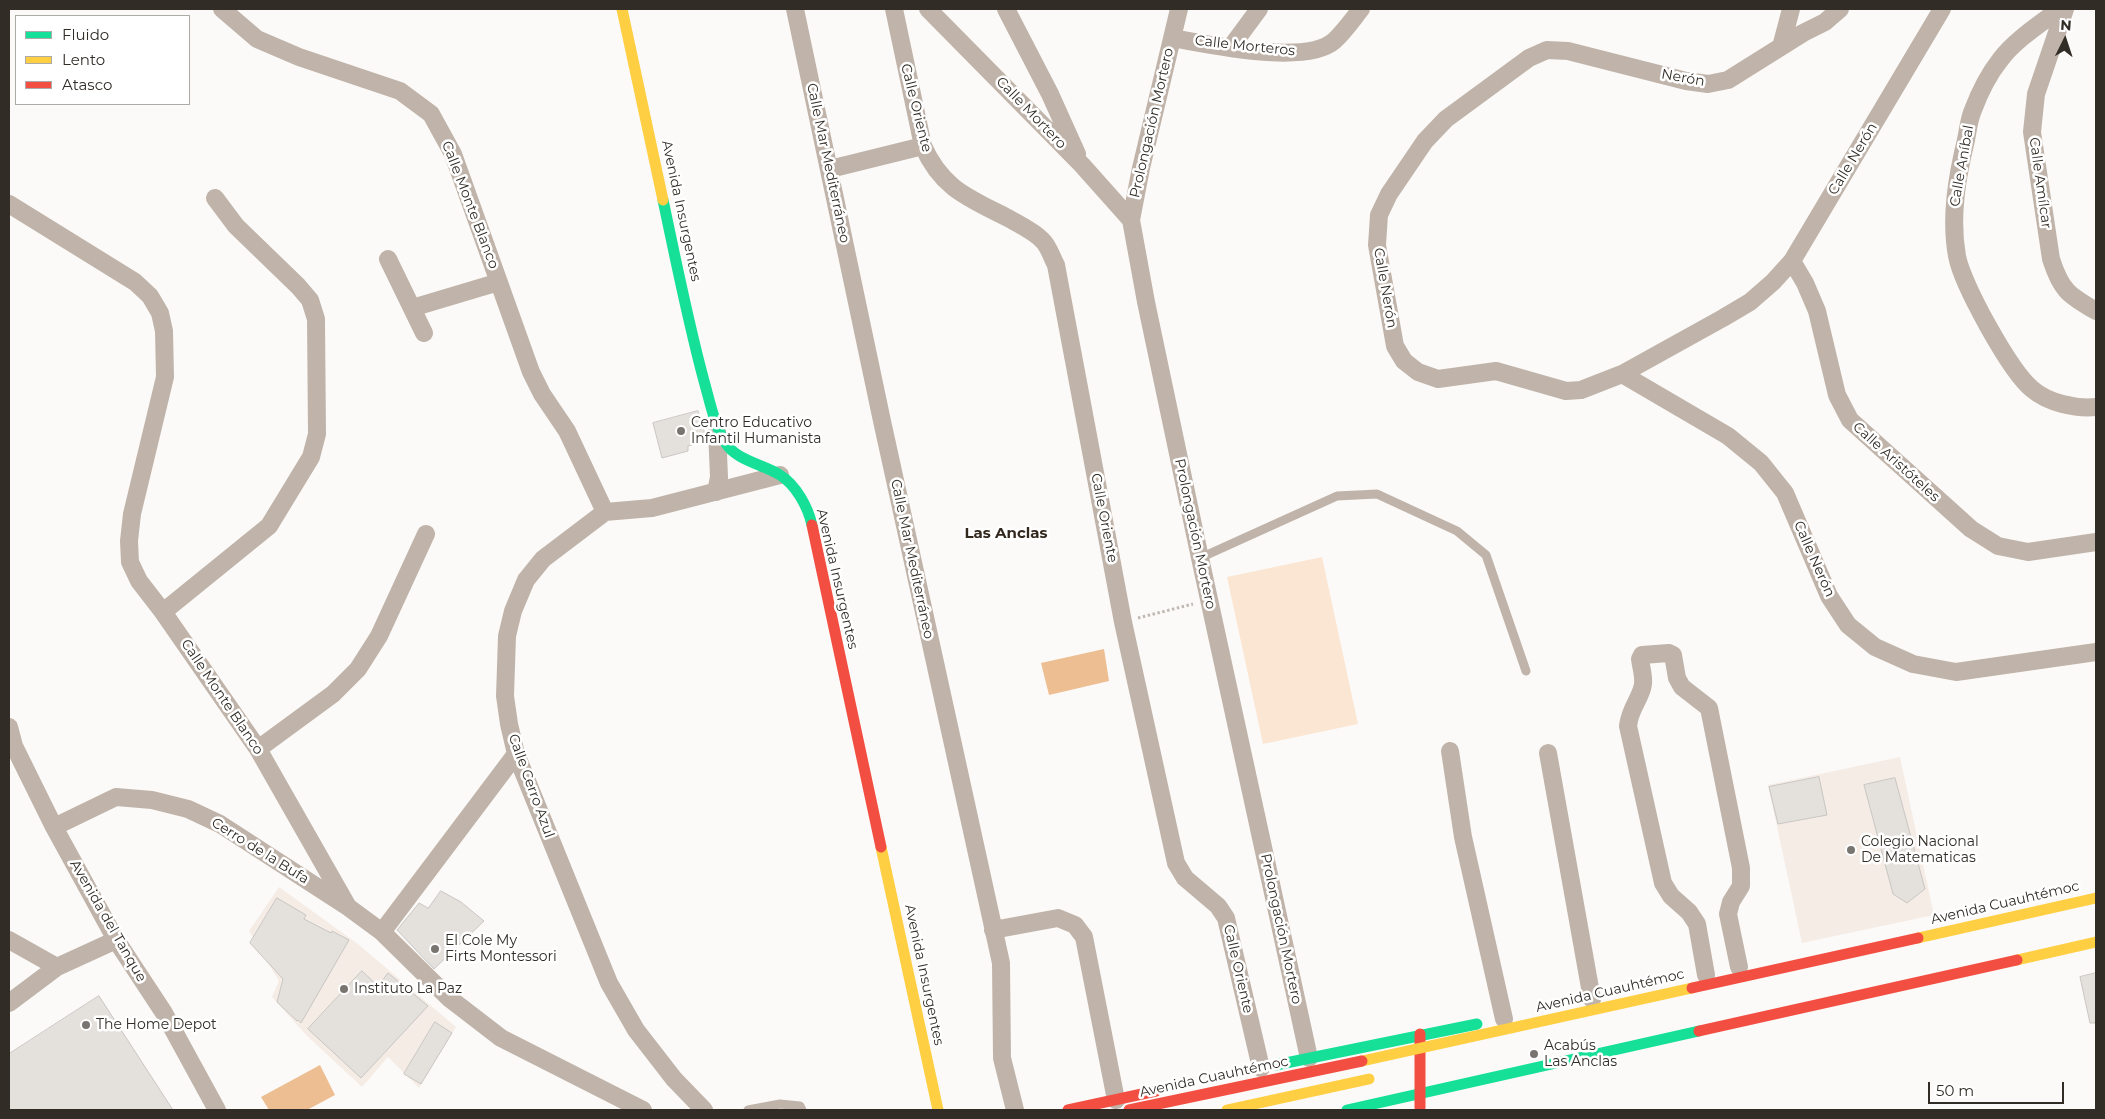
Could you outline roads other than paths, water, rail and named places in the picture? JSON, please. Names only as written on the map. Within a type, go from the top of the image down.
[{"type":"main road","name":"Avenida Insurgentes","points":[[622,9],[695,348],[717,426],[726,444],[740,456],[780,475],[792,486],[809,512],[938,1110]]},
{"type":"main road","name":"Avenida Cuauhtémoc","points":[[1122,1105],[1444,1044],[2096,898]]},
{"type":"main road","points":[[1256,1070],[1420,1034],[1504,1019],[1855,940]]},
{"type":"main road","points":[[1227,1110],[1380,1093],[1421,1093],[2096,942]]},
{"type":"main road","points":[[1420,1034],[1420,1110]]},
{"type":"main road","points":[[1380,1043],[1380,1093]]},
{"type":"main road","points":[[1409,1070],[1428,1066]]},
{"type":"main road","points":[[1068,1110],[1122,1105],[1164,1089]]},
{"type":"main road","points":[[1347,1110],[1380,1093]]},
{"type":"street","name":"Calle Monte Blanco","points":[[222,9],[257,39],[299,57],[400,91],[431,114],[453,154],[531,372],[542,394],[567,431],[605,512]]},
{"type":"street","name":"Calle Mar Mediterráneo","points":[[795,9],[882,422],[1001,963],[1002,1058],[1015,1110]]},
{"type":"street","name":"Calle Oriente","points":[[894,9],[923,146],[930,162],[942,178],[960,193],[1025,227],[1044,242],[1056,265],[1123,622],[1176,863],[1185,878],[1218,906],[1226,918],[1256,1070]]},
{"type":"street","name":"Calle Mortero","points":[[928,9],[1082,166],[1131,220]]},
{"type":"street","points":[[1006,9],[1011,22],[1050,94],[1082,166]]},
{"type":"street","name":"Prolongación Mortero","points":[[1179,9],[1141,168],[1131,220],[1146,302],[1200,558],[1309,1058]]},
{"type":"street","points":[[1231,47],[1259,9]]},
{"type":"street","name":"Calle Morteros","points":[[1172,38],[1231,47],[1292,53],[1315,51],[1334,42],[1361,9]]},
{"type":"street","points":[[1781,47],[1791,9]]},
{"type":"street","points":[[1781,47],[1825,22],[1840,9]]},
{"type":"street","name":"Calle Nerón","points":[[1568,51],[1547,50],[1528,58],[1446,119],[1425,141],[1389,194],[1379,215],[1377,245],[1395,346],[1404,361],[1418,372],[1438,379],[1496,371],[1566,391],[1581,390],[1622,374],[1750,302],[1792,262],[1942,9]]},
{"type":"street","name":"Calle Aníbal","points":[[2060,9],[2015,45],[2000,60],[1972,111],[1959,172],[1954,216],[1957,256],[1968,289],[2013,368],[2032,390],[2058,403],[2086,408],[2096,407]]},
{"type":"street","name":"Calle Amílcar","points":[[2065,9],[2036,94],[2032,132],[2051,259],[2057,278],[2070,296],[2096,310]]},
{"type":"street","name":"Nerón","points":[[1568,51],[1686,82],[1708,84],[1728,80],[1781,47]]},
{"type":"street","points":[[830,169],[923,146]]},
{"type":"street","points":[[163,612],[269,526],[311,457],[317,434],[316,319],[310,300],[236,226],[215,198]]},
{"type":"street","name":"Calle Monte Blanco","points":[[9,204],[135,282],[150,296],[160,313],[164,331],[165,377],[132,514],[129,541],[130,562],[139,581],[163,612],[258,748],[348,907],[382,932],[450,998],[501,1038],[643,1110]]},
{"type":"street","points":[[388,260],[424,333]]},
{"type":"street","name":"Calle Aristóteles","points":[[1792,262],[1805,283],[1817,312],[1838,395],[1850,420],[1971,529],[1998,546],[2028,552],[2096,542]]},
{"type":"street","points":[[412,308],[499,282]]},
{"type":"street","name":"Calle Nerón","points":[[1622,374],[1728,436],[1761,463],[1785,493],[1829,596],[1848,625],[1875,647],[1913,664],[1956,672],[2096,652]]},
{"type":"street","points":[[716,492],[719,477],[717,426]]},
{"type":"street","points":[[605,512],[652,508],[780,475]]},
{"type":"street","name":"Calle Cerro Azul","points":[[605,512],[543,559],[526,580],[513,611],[507,636],[506,696],[509,724],[516,754],[609,983],[636,1030],[674,1079],[704,1110]]},
{"type":"street","points":[[258,748],[333,694],[358,669],[379,636],[426,534]]},
{"type":"street","points":[[1706,975],[1697,924],[1689,912],[1671,896],[1663,883],[1628,726],[1629,714],[1639,696],[1643,683],[1640,659],[1642,655],[1669,653],[1673,656],[1677,678],[1682,687],[1709,708],[1741,868],[1741,886],[1731,902],[1728,914],[1739,967]]},
{"type":"street","name":"Avenida del Tanque","points":[[9,727],[14,746],[54,827],[116,940],[164,1014],[217,1110]]},
{"type":"street","points":[[1450,751],[1463,837],[1504,1019]]},
{"type":"street","points":[[1548,753],[1592,999]]},
{"type":"street","points":[[382,932],[516,754]]},
{"type":"street","name":"Cerro de la Bufa","points":[[54,827],[116,797],[152,800],[188,809],[220,824],[348,907]]},
{"type":"street","points":[[993,930],[1058,918],[1075,925],[1084,937],[1122,1105]]},
{"type":"street","points":[[9,940],[57,967]]},
{"type":"street","points":[[9,1003],[57,967],[116,940]]},
{"type":"lane","points":[[1200,558],[1336,496],[1377,494],[1458,531],[1486,555],[1526,671]]},
{"type":"lane","points":[[748,1110],[780,1104],[800,1106],[802,1110]]},
{"type":"place","name":"Centro Educativo Infantil Humanista","points":[[681,431]]},
{"type":"place","name":"Colegio Nacional De Matematicas","points":[[1851,850]]},
{"type":"place","name":"El Cole My Firts Montessori","points":[[435,949]]},
{"type":"place","name":"Instituto La Paz","points":[[344,989]]},
{"type":"place","name":"The Home Depot","points":[[86,1025]]},
{"type":"place","name":"Acabús Las Anclas","points":[[1534,1054]]},
{"type":"district","name":"Las Anclas","points":[[1006,534]]}]
